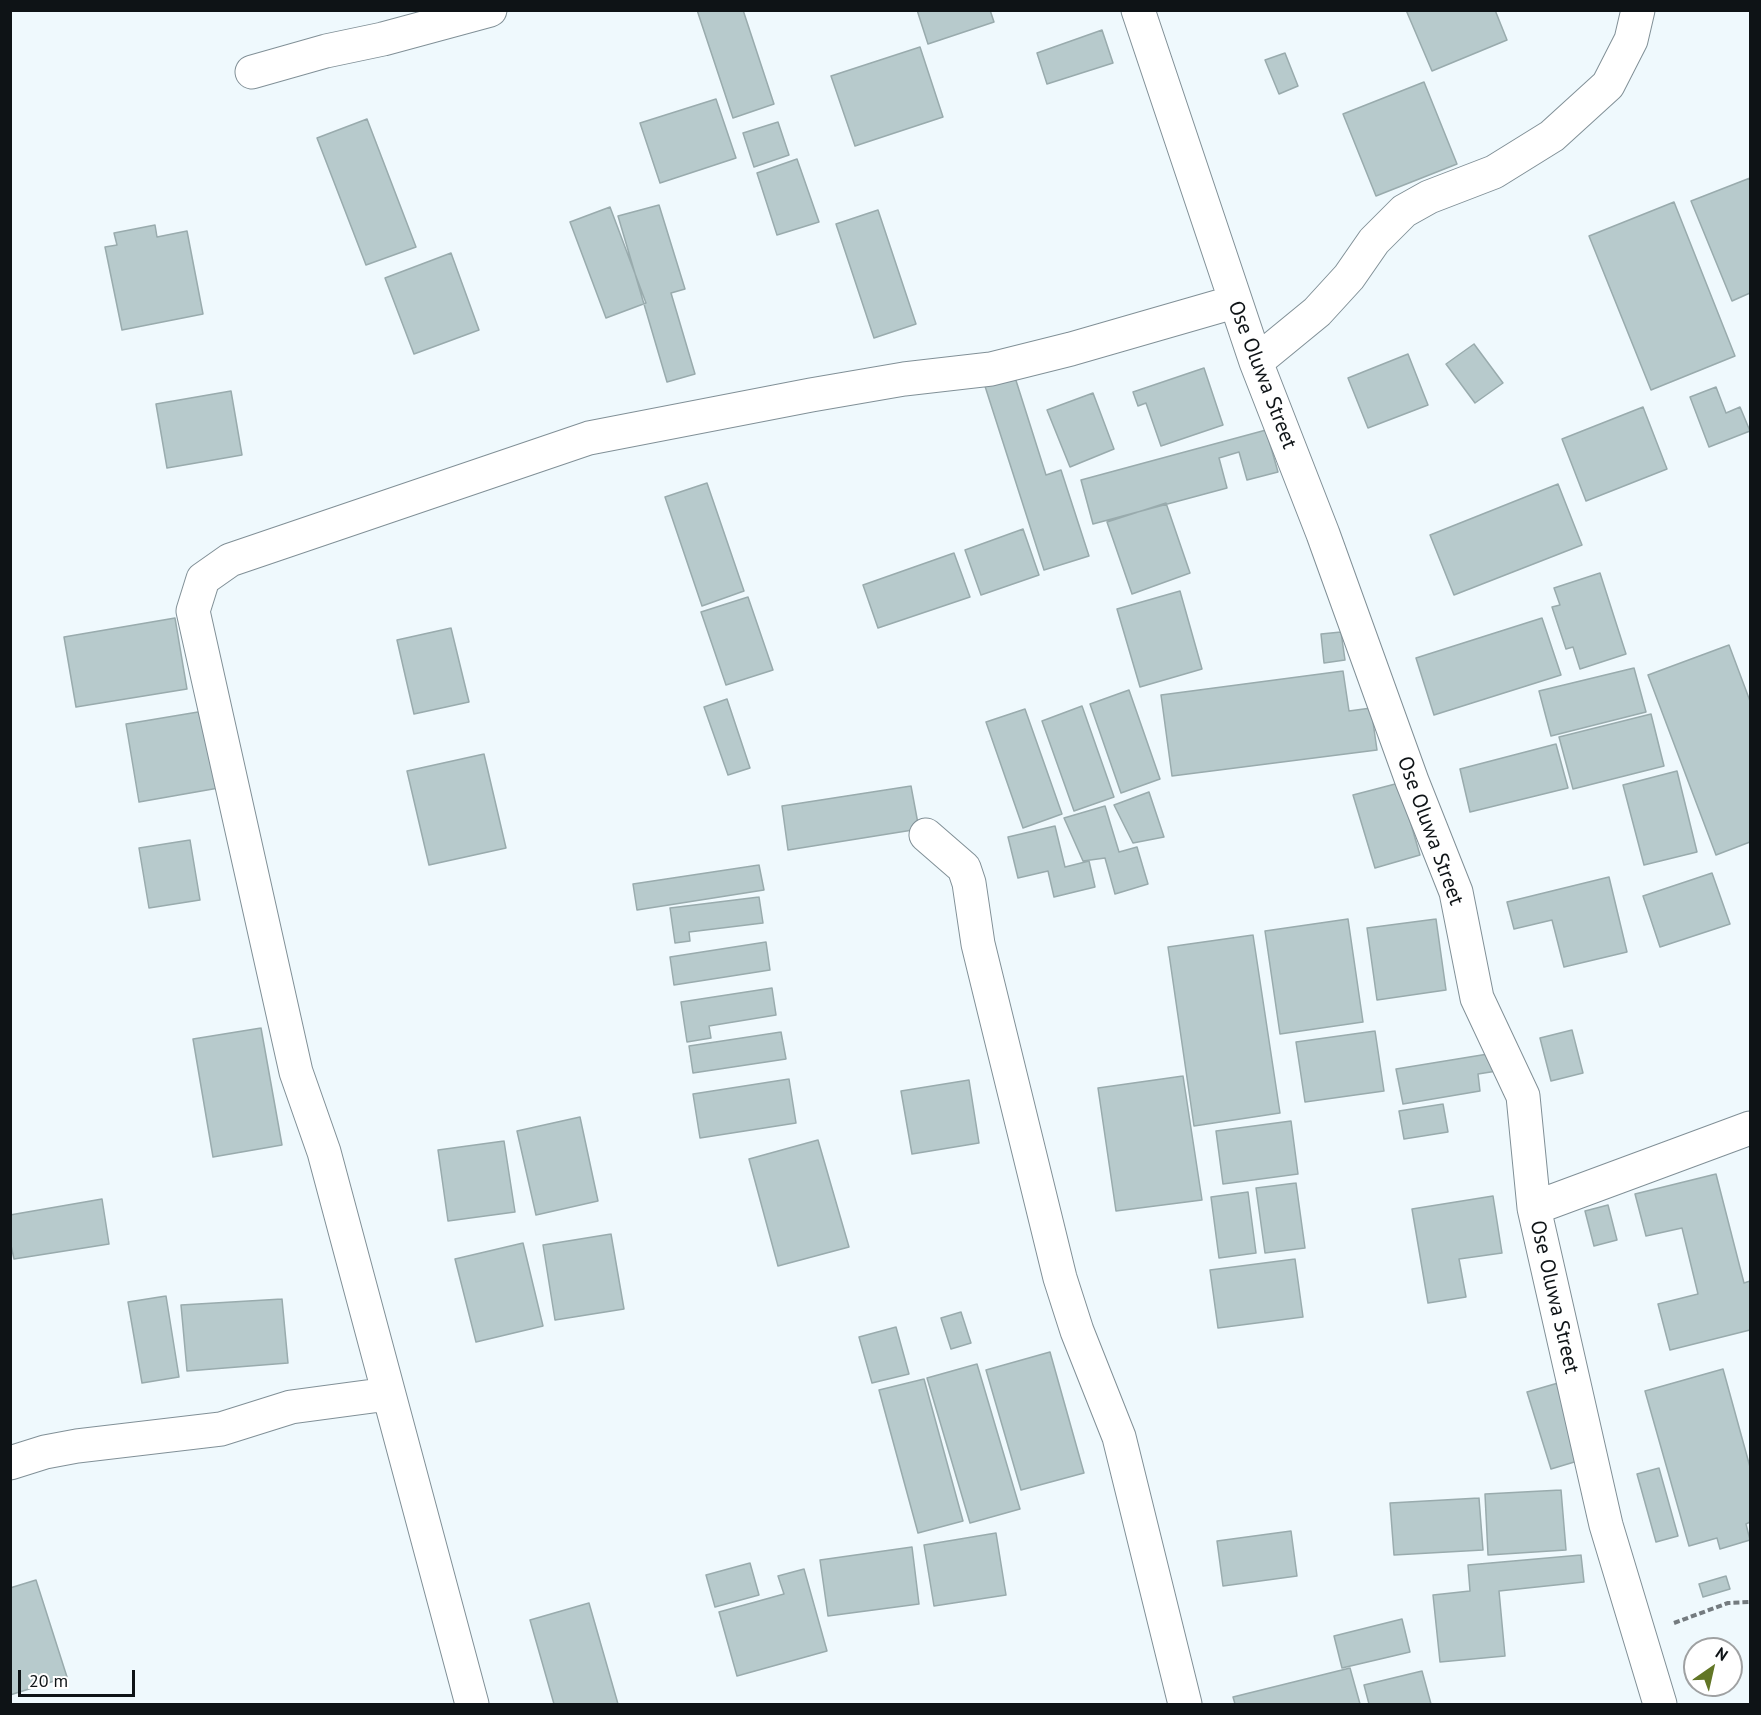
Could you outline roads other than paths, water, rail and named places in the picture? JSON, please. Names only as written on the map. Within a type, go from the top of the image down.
[{"type":"street","points":[[252,72],[490,10]]},
{"type":"street","name":"Ose Oluwa Street","points":[[1138,10],[1234,302],[1323,534],[1412,781],[1456,892],[1477,998],[1522,1096],[1534,1208],[1606,1526],[1660,1704]]},
{"type":"street","points":[[1256,362],[1317,312],[1349,277],[1374,240],[1404,211],[1429,197],[1494,172],[1552,136],[1608,85],[1631,40],[1638,10]]},
{"type":"street","points":[[472,1704],[324,1152],[296,1072],[193,611],[202,579],[230,560],[589,438],[904,379],[991,369],[1071,349],[1234,302]]},
{"type":"street","points":[[926,835],[964,868],[969,883],[978,944],[1060,1278],[1081,1341],[1119,1437],[1185,1704]]},
{"type":"street","points":[[1534,1208],[1750,1128]]},
{"type":"street","points":[[10,1463],[66,1448],[221,1429],[291,1407],[388,1394]]}]
